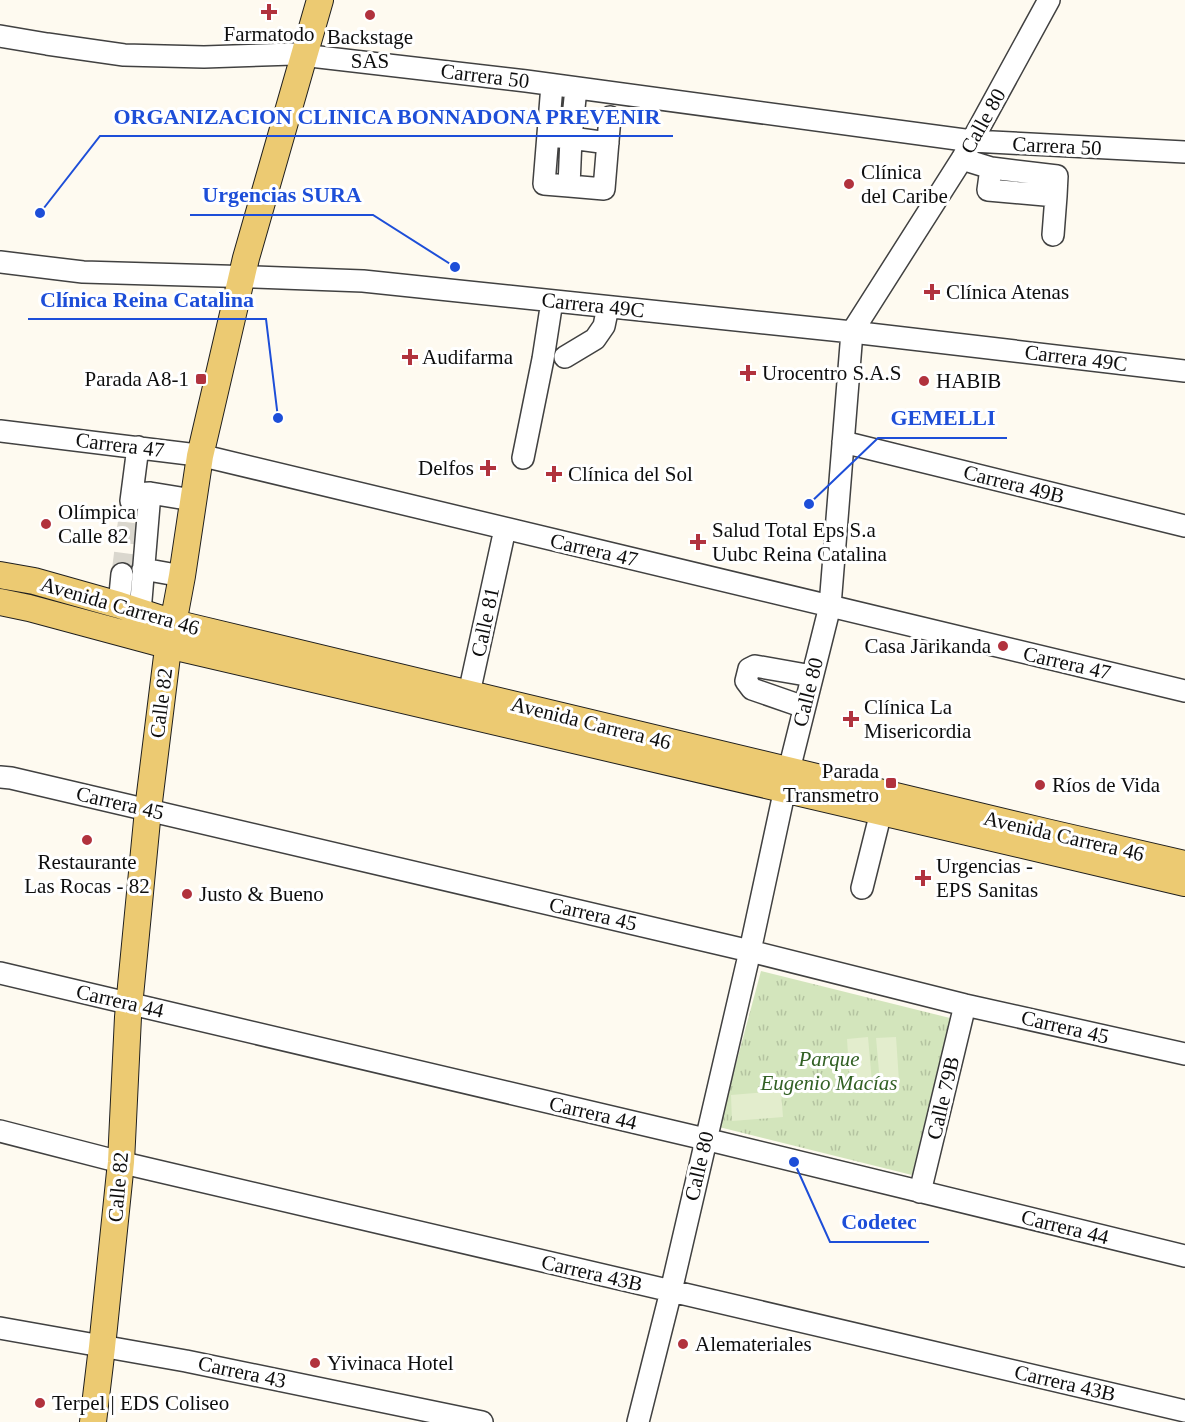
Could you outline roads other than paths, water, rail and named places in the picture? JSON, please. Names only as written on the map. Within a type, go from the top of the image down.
[{"type":"main road","name":"Calle 82","points":[[93,1422],[121,1162],[129,1004],[148,810],[171,634],[200,456],[242,276],[320,0]]},
{"type":"main road","name":"Avenida Carrera 46","points":[[0,575],[34,581],[129,608],[171,634]]},
{"type":"main road","name":"Avenida Carrera 46","points":[[0,602],[171,634],[787,780],[1185,864]]},
{"type":"main road","name":"Avenida Carrera 46","points":[[787,780],[881,812],[1185,883]]},
{"type":"street","name":"Calle 80","points":[[638,1422],[750,951],[804,707],[830,606],[852,332],[967,150],[1049,0]]},
{"type":"street","name":"Carrera 50","points":[[0,36],[124,55],[204,57],[293,54],[576,88],[967,150],[1185,152]]},
{"type":"street","points":[[552,85],[544,184],[604,189],[610,117]]},
{"type":"street","points":[[569,186],[576,88]]},
{"type":"street","points":[[548,136],[608,143]]},
{"type":"street","points":[[967,150],[991,168],[1057,176],[1053,235]]},
{"type":"street","name":"Carrera 49C","points":[[0,262],[83,272],[363,281],[852,332],[1185,371]]},
{"type":"street","points":[[523,458],[552,301]]},
{"type":"street","points":[[565,357],[595,339],[604,326],[609,307]]},
{"type":"street","name":"Carrera 47","points":[[0,430],[200,456],[1185,691]]},
{"type":"street","name":"Carrera 49B","points":[[843,442],[1185,526]]},
{"type":"street","points":[[129,608],[143,569],[138,496],[138,447]]},
{"type":"street","points":[[138,496],[193,500]]},
{"type":"street","name":"Calle 81","points":[[467,704],[506,529]]},
{"type":"street","points":[[143,569],[182,576]]},
{"type":"street","points":[[122,574],[129,608]]},
{"type":"street","points":[[804,707],[752,689],[746,681],[749,669],[755,666],[812,676]]},
{"type":"street","name":"Carrera 45","points":[[0,777],[11,777],[750,951],[965,1005],[1185,1054]]},
{"type":"street","points":[[862,888],[881,812]]},
{"type":"street","name":"Carrera 44","points":[[0,973],[705,1139],[1185,1256]]},
{"type":"street","name":"Calle 79B","points":[[921,1192],[965,1005]]},
{"type":"street","name":"Carrera 43B","points":[[0,1131],[121,1162],[1185,1411]]},
{"type":"street","name":"Carrera 43","points":[[0,1328],[186,1361],[482,1422]]},
{"type":"tunnel","points":[[122,574],[131,501]]},
{"type":"place","name":"Farmatodo","points":[[269,12]]},
{"type":"place","name":"Backstage SAS","points":[[370,15]]},
{"type":"place","name":"Clínica del Caribe","points":[[849,184]]},
{"type":"place","name":"ORGANIZACION CLINICA BONNADONA PREVENIR","points":[[40,213]]},
{"type":"place","name":"Urgencias SURA","points":[[455,267]]},
{"type":"place","name":"Clínica Atenas","points":[[932,292]]},
{"type":"place","name":"Audifarma","points":[[410,357]]},
{"type":"place","name":"Urocentro S.A.S","points":[[748,373]]},
{"type":"place","name":"Parada A8-1","points":[[201,379]]},
{"type":"place","name":"HABIB","points":[[924,381]]},
{"type":"place","name":"Clínica Reina Catalina","points":[[278,418]]},
{"type":"place","name":"Delfos","points":[[488,468]]},
{"type":"place","name":"Clínica del Sol","points":[[554,474]]},
{"type":"place","name":"GEMELLI","points":[[809,504]]},
{"type":"place","name":"Olímpica Calle 82","points":[[46,524]]},
{"type":"place","name":"Salud Total Eps S.a Uubc Reina Catalina","points":[[698,542]]},
{"type":"place","name":"Casa Jarikanda","points":[[1003,646]]},
{"type":"place","name":"Clínica La Misericordia","points":[[851,719]]},
{"type":"place","name":"Parada Transmetro","points":[[891,783]]},
{"type":"place","name":"Ríos de Vida","points":[[1040,785]]},
{"type":"place","name":"Restaurante Las Rocas - 82","points":[[87,840]]},
{"type":"place","name":"Urgencias - EPS Sanitas","points":[[923,878]]},
{"type":"place","name":"Justo & Bueno","points":[[187,894]]},
{"type":"place","name":"Codetec","points":[[794,1162]]},
{"type":"place","name":"Alemateriales","points":[[683,1344]]},
{"type":"place","name":"Yivinaca Hotel","points":[[315,1363]]},
{"type":"place","name":"Terpel | EDS Coliseo","points":[[40,1403]]},
{"type":"park label","name":"Parque Eugenio Macías","points":[[829,1071]]}]
